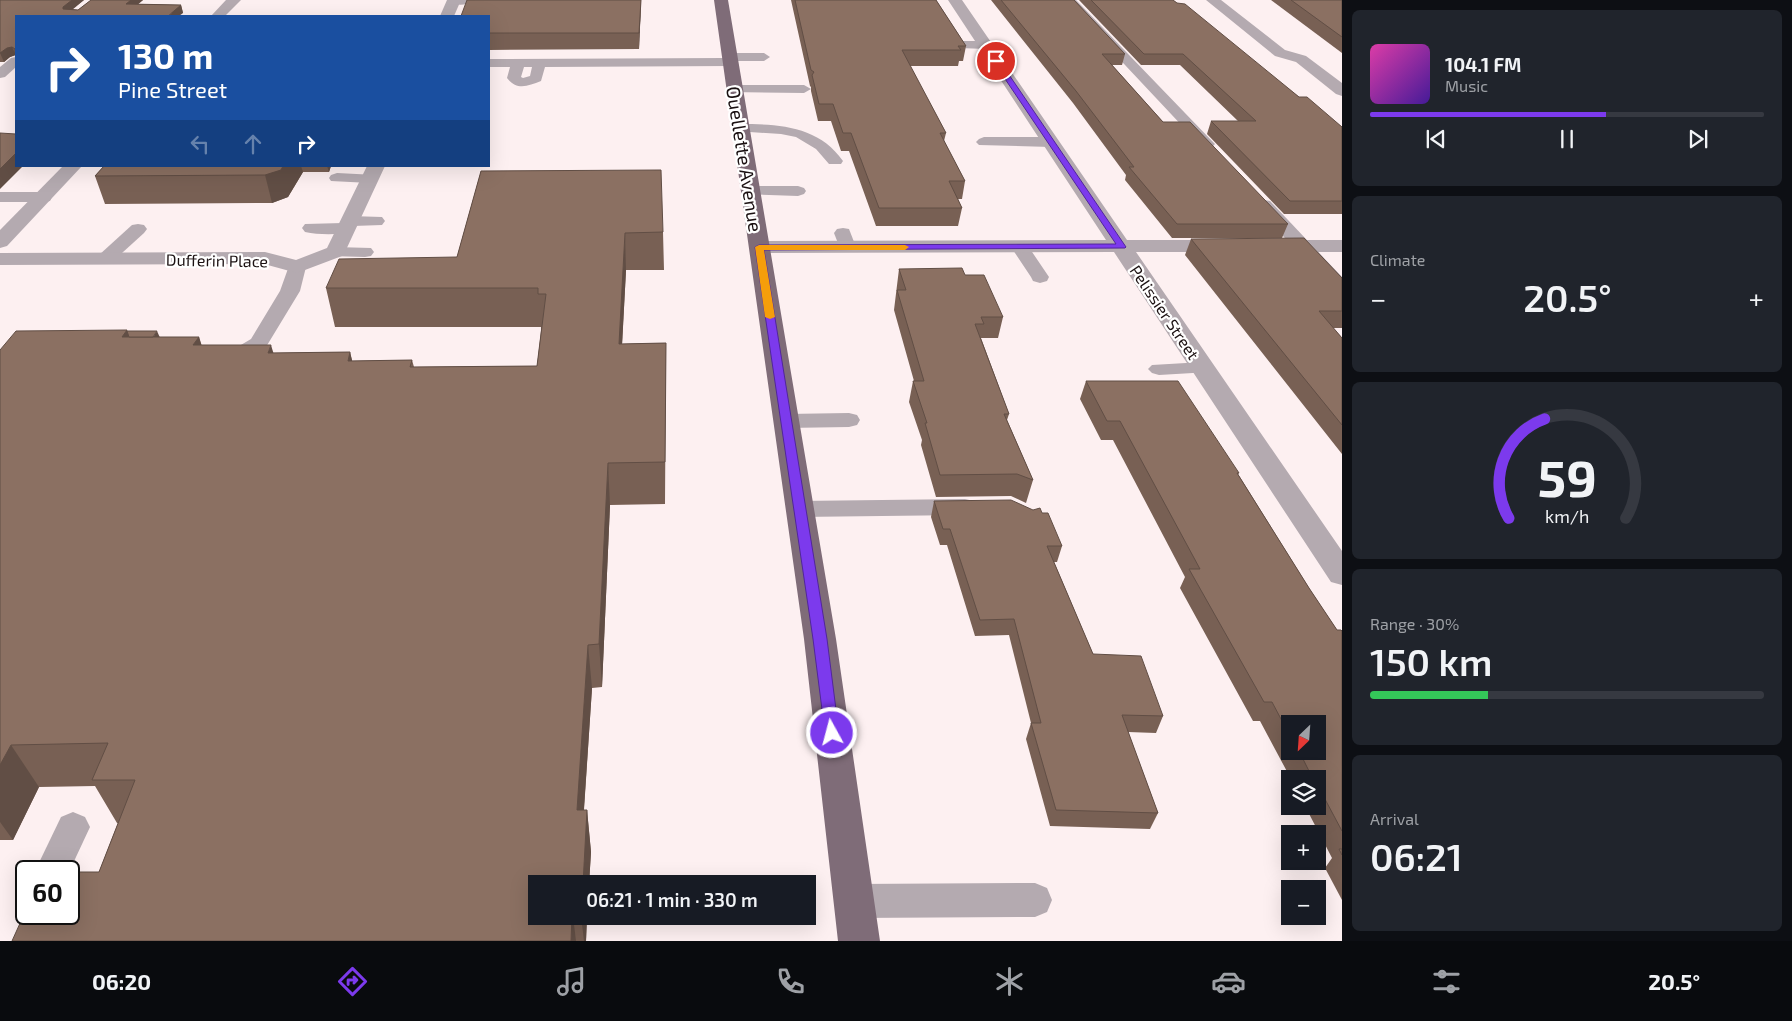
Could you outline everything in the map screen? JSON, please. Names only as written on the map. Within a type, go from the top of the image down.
[{"type":"main road","name":"Ouellette Avenue","points":[[720,0],[820,639],[859,941]]},
{"type":"street","points":[[219,15],[234,0]]},
{"type":"street","points":[[448,15],[458,0]]},
{"type":"street","name":"Pelissier Street","points":[[955,0],[1342,574]]},
{"type":"street","points":[[1213,0],[1280,53],[1301,59],[1339,87]]},
{"type":"street","points":[[1289,41],[1304,53],[1301,59]]},
{"type":"street","points":[[0,242],[72,167]]},
{"type":"street","points":[[297,267],[335,252],[373,172]]},
{"type":"street","points":[[759,247],[845,240],[1020,247],[1342,246]]},
{"type":"street","name":"Dufferin Place","points":[[0,259],[265,258],[297,267]]},
{"type":"lane","points":[[1070,0],[1220,158]]},
{"type":"lane","points":[[963,45],[986,45]]},
{"type":"lane","points":[[490,63],[730,60],[764,57]]},
{"type":"lane","points":[[0,74],[15,62]]},
{"type":"lane","points":[[518,63],[514,78],[522,83],[536,78],[539,63]]},
{"type":"lane","points":[[734,89],[804,88]]},
{"type":"lane","points":[[740,128],[779,128],[796,132],[820,144],[835,161]]},
{"type":"lane","points":[[984,142],[1050,142]]},
{"type":"lane","points":[[337,178],[373,172]]},
{"type":"lane","points":[[750,191],[798,191]]},
{"type":"lane","points":[[1254,194],[1342,288]]},
{"type":"lane","points":[[0,197],[44,197]]},
{"type":"lane","points":[[311,228],[376,221]]},
{"type":"lane","points":[[105,259],[146,229],[128,259]]},
{"type":"lane","points":[[1020,247],[1040,277]]},
{"type":"lane","points":[[335,252],[365,252]]},
{"type":"lane","points":[[209,360],[234,357],[259,343],[290,291],[297,267]]},
{"type":"lane","points":[[1159,369],[1204,368]]},
{"type":"lane","points":[[786,421],[849,420]]},
{"type":"lane","points":[[800,509],[991,507]]},
{"type":"lane","points":[[57,860],[73,827]]},
{"type":"lane","points":[[854,901],[1035,900]]},
{"type":"building","points":[[0,0],[72,0],[63,9],[78,10],[91,0],[131,0],[126,4],[181,5],[169,15],[15,15],[15,49],[12,47],[7,48],[0,53]]},
{"type":"building","points":[[467,0],[641,0],[639,33],[490,33],[490,15],[461,15]]},
{"type":"building","points":[[795,0],[936,0],[966,46],[958,46],[961,50],[902,50],[946,133],[940,133],[965,181],[949,181],[962,208],[879,208],[851,133],[843,133],[833,104],[819,104],[812,75],[814,72],[811,70]]},
{"type":"building","points":[[1001,0],[1074,0],[1125,54],[1102,54],[1163,122],[1190,122],[1288,224],[1177,224],[1129,167],[1134,167],[1076,91]]},
{"type":"building","points":[[1091,0],[1173,0],[1177,3],[1185,4],[1299,97],[1307,97],[1342,127],[1342,201],[1290,201],[1211,121],[1256,121],[1183,54],[1144,54]]},
{"type":"building","points":[[1291,0],[1342,0],[1342,37]]},
{"type":"building","points":[[0,133],[15,134],[15,154],[0,169]]},
{"type":"building","points":[[103,167],[282,167],[281,170],[265,175],[95,176]]},
{"type":"building","points":[[661,170],[663,232],[625,233],[619,344],[666,343],[665,462],[608,463],[599,644],[588,645],[577,810],[587,810],[583,875],[528,875],[528,925],[572,925],[571,941],[12,941],[19,925],[80,925],[80,872],[99,872],[135,780],[92,780],[108,743],[11,745],[0,765],[0,350],[16,331],[127,330],[122,337],[199,337],[193,345],[271,345],[268,353],[350,352],[348,361],[412,360],[410,367],[537,366],[546,294],[538,294],[538,288],[326,288],[339,259],[457,257],[481,171]]},
{"type":"building","points":[[1304,238],[1342,278],[1342,311],[1319,311],[1342,338],[1342,425],[1191,239]]},
{"type":"building","points":[[962,268],[965,275],[984,275],[1003,317],[981,317],[984,324],[975,324],[1009,414],[1004,414],[1033,480],[1017,474],[940,475],[925,423],[927,423],[913,381],[924,381],[897,290],[906,290],[899,269]]},
{"type":"building","points":[[127,331],[157,331],[153,337],[129,337]]},
{"type":"building","points":[[1086,381],[1178,381],[1239,473],[1237,473],[1309,588],[1337,630],[1342,631],[1342,831],[1326,801],[1326,770],[1308,770],[1304,760],[1326,760],[1326,715],[1281,715],[1281,719],[1272,702],[1264,702],[1189,569],[1200,569],[1120,421],[1107,421]]},
{"type":"building","points":[[1011,500],[1033,510],[1040,508],[1042,513],[1048,513],[1062,546],[1047,546],[1093,654],[1141,656],[1163,716],[1122,715],[1158,813],[1056,810],[1031,723],[1041,723],[1014,619],[980,620],[950,529],[943,529],[934,501]]},
{"type":"slow traffic","points":[[770,317],[759,247],[905,247]]},
{"type":"route","points":[[832,733],[820,639],[759,247],[1122,247],[996,61]]}]
